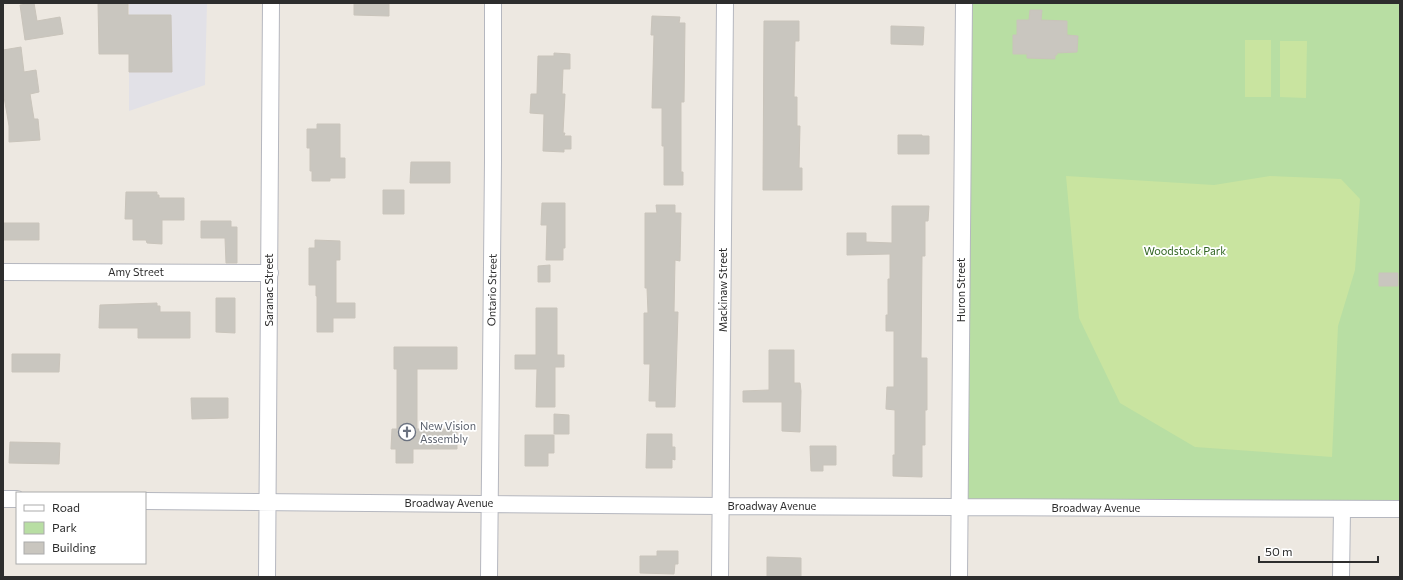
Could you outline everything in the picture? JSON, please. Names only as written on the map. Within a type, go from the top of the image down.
[{"type":"street","name":"Saranac Street","points":[[267,577],[271,3]]},
{"type":"street","name":"Ontario Street","points":[[489,577],[493,3]]},
{"type":"street","name":"Mackinaw Street","points":[[720,577],[725,3]]},
{"type":"street","name":"Huron Street","points":[[959,577],[964,3]]},
{"type":"street","name":"Amy Street","points":[[3,272],[270,273]]},
{"type":"street","points":[[3,499],[16,499]]},
{"type":"street","name":"Broadway Avenue","points":[[146,500],[721,506],[1342,510],[1400,509]]},
{"type":"street","points":[[1341,577],[1342,510]]},
{"type":"shaded area","points":[[129,3],[207,3],[205,85],[129,111]]},
{"type":"green space","name":"Woodstock Park","points":[[971,3],[1400,3],[1400,500],[968,500]]},
{"type":"green space","points":[[1245,40],[1271,40],[1271,97],[1245,97]]},
{"type":"green space","points":[[1280,41],[1307,41],[1306,98],[1280,97]]},
{"type":"green space","points":[[1066,176],[1214,185],[1270,176],[1341,179],[1360,199],[1355,270],[1338,326],[1332,457],[1195,447],[1120,403],[1079,318]]},
{"type":"building","points":[[34,3],[37,21],[60,17],[63,34],[25,40],[20,5]]},
{"type":"building","points":[[98,3],[128,3],[128,15],[171,15],[172,72],[129,72],[129,54],[99,54]]},
{"type":"building","points":[[354,3],[389,3],[389,16],[354,15]]},
{"type":"building","points":[[1030,10],[1042,10],[1041,20],[1067,21],[1067,35],[1078,36],[1077,52],[1057,53],[1057,55],[1055,55],[1055,59],[1027,58],[1027,54],[1013,54],[1013,35],[1017,35],[1017,20],[1029,20]]},
{"type":"building","points":[[652,16],[680,17],[679,23],[685,23],[684,102],[681,102],[681,172],[683,172],[683,185],[664,185],[662,108],[652,108],[654,35],[651,35]]},
{"type":"building","points":[[764,21],[799,21],[799,41],[795,41],[794,97],[797,97],[797,126],[800,126],[799,168],[802,168],[802,190],[763,190]]},
{"type":"building","points":[[891,26],[924,27],[923,45],[891,44]]},
{"type":"building","points":[[21,47],[24,72],[36,70],[39,92],[30,94],[34,119],[38,119],[40,140],[9,142],[9,126],[3,91],[3,50]]},
{"type":"building","points":[[554,53],[570,54],[570,69],[563,69],[562,94],[565,94],[563,133],[565,133],[564,136],[571,136],[571,149],[564,149],[564,152],[543,151],[544,114],[530,113],[531,94],[537,94],[538,56],[554,56]]},
{"type":"building","points":[[317,124],[340,124],[340,158],[345,158],[345,178],[330,178],[330,181],[312,181],[312,171],[310,171],[310,148],[307,148],[307,129],[317,129]]},
{"type":"building","points":[[898,135],[929,136],[929,154],[898,154]]},
{"type":"building","points":[[411,162],[450,162],[450,183],[410,183]]},
{"type":"building","points":[[383,190],[404,190],[404,214],[383,214]]},
{"type":"building","points":[[126,192],[157,192],[159,198],[184,198],[184,220],[162,220],[162,244],[147,243],[146,240],[133,240],[133,219],[125,219]]},
{"type":"building","points":[[542,203],[565,203],[565,248],[563,248],[563,260],[546,260],[547,225],[541,225]]},
{"type":"building","points":[[656,205],[675,205],[675,213],[681,213],[680,261],[675,260],[674,312],[678,312],[675,407],[656,407],[656,401],[649,401],[650,364],[644,364],[644,313],[648,313],[647,288],[645,288],[645,213],[657,213]]},
{"type":"building","points":[[892,206],[929,206],[928,221],[925,221],[925,256],[922,256],[921,358],[927,358],[927,410],[925,410],[925,445],[922,445],[922,477],[893,476],[893,455],[895,455],[895,410],[886,409],[887,387],[894,387],[894,331],[886,331],[886,315],[888,315],[888,279],[890,279],[890,254],[847,255],[847,233],[866,233],[866,242],[892,243]]},
{"type":"building","points":[[201,221],[231,221],[231,227],[237,227],[237,263],[226,263],[225,238],[201,238]]},
{"type":"building","points":[[3,223],[39,223],[39,240],[3,240]]},
{"type":"building","points":[[315,240],[340,241],[340,260],[336,260],[336,303],[355,303],[355,318],[333,318],[333,332],[317,332],[316,285],[309,285],[309,248],[315,248]]},
{"type":"building","points":[[550,265],[550,282],[538,282],[538,266]]},
{"type":"building","points":[[1379,273],[1398,273],[1398,286],[1379,286]]},
{"type":"building","points":[[216,298],[235,298],[235,333],[216,332]]},
{"type":"building","points":[[157,303],[157,306],[160,306],[160,312],[190,312],[190,338],[138,338],[138,328],[99,328],[100,305]]},
{"type":"building","points":[[536,308],[557,308],[557,355],[564,355],[564,367],[555,367],[555,407],[536,407],[537,369],[515,369],[515,355],[536,355]]},
{"type":"building","points":[[394,347],[457,347],[457,369],[417,369],[417,429],[457,429],[457,449],[413,449],[413,463],[396,463],[396,449],[391,449],[392,429],[397,429],[397,369],[394,369]]},
{"type":"building","points":[[769,350],[794,350],[794,383],[800,383],[801,391],[800,432],[782,431],[782,402],[743,402],[743,391],[769,390]]},
{"type":"building","points":[[12,354],[60,354],[59,372],[12,372]]},
{"type":"building","points":[[191,398],[228,398],[228,418],[192,419]]},
{"type":"building","points":[[554,414],[569,415],[569,434],[554,434]]},
{"type":"building","points":[[647,434],[672,434],[672,447],[675,447],[675,460],[672,459],[672,468],[646,468]]},
{"type":"building","points":[[525,435],[554,435],[554,453],[548,453],[548,466],[525,466]]},
{"type":"building","points":[[10,442],[60,443],[59,464],[9,463]]},
{"type":"building","points":[[810,446],[836,446],[836,465],[823,465],[823,471],[811,471]]},
{"type":"building","points":[[657,551],[678,551],[678,564],[675,564],[674,574],[640,573],[640,556],[657,556]]},
{"type":"building","points":[[767,557],[801,558],[801,577],[767,577]]},
{"type":"place","name":"New Vision Assembly","points":[[407,432]]}]
